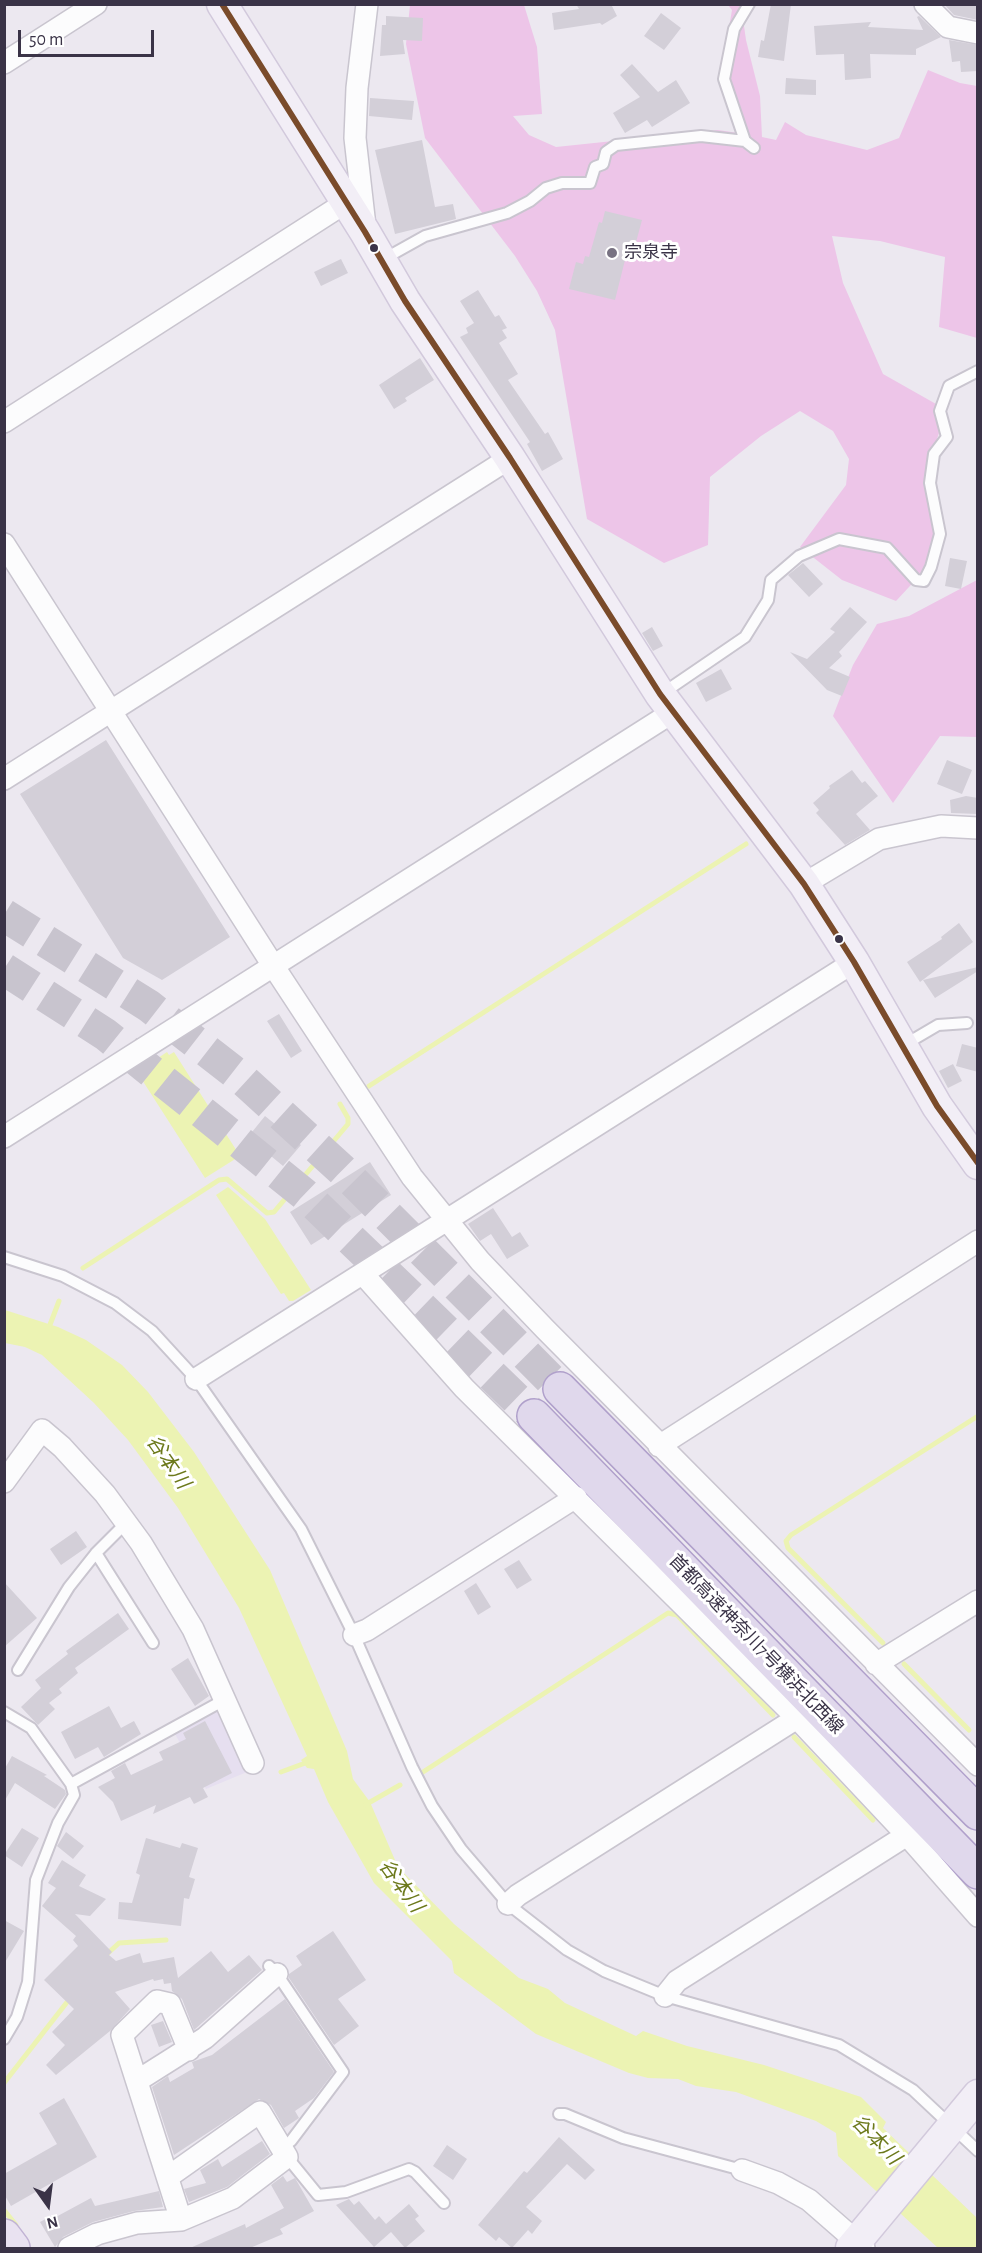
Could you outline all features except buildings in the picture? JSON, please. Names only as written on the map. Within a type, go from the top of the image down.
[{"type":"highway","points":[[560,1389],[973,1810]]},
{"type":"highway","name":"首都高速神奈川7号横浜北西線","points":[[534,1416],[978,1872]]},
{"type":"main road","points":[[4,2236],[13,2248]]},
{"type":"street","points":[[4,63],[96,4]]},
{"type":"street","points":[[222,4],[365,232],[380,261],[510,458],[666,703],[804,884],[854,962],[937,1106],[978,1164]]},
{"type":"street","points":[[365,232],[355,138],[357,88],[367,4]]},
{"type":"street","points":[[925,4],[948,27],[978,33]]},
{"type":"street","points":[[4,422],[345,203]]},
{"type":"street","points":[[4,779],[510,458]]},
{"type":"street","points":[[4,544],[379,1130],[447,1221],[480,1261],[659,1446],[978,1765]]},
{"type":"street","points":[[4,1137],[274,967],[666,703]]},
{"type":"street","points":[[804,884],[879,839],[941,826],[978,828]]},
{"type":"street","points":[[196,1379],[854,962]]},
{"type":"street","points":[[659,1446],[978,1241]]},
{"type":"street","points":[[363,1274],[464,1388],[796,1718],[907,1835],[978,1916]]},
{"type":"street","points":[[4,1482],[42,1430],[62,1447],[105,1494],[193,1629],[253,1763]]},
{"type":"street","points":[[354,1635],[367,1630],[576,1497]]},
{"type":"street","points":[[876,1664],[978,1601]]},
{"type":"street","points":[[508,1904],[518,1895],[796,1718]]},
{"type":"street","points":[[665,1996],[677,1981],[907,1835]]},
{"type":"street","points":[[137,2081],[189,2050],[273,1970]]},
{"type":"street","points":[[181,2220],[122,2035],[157,2001],[170,2004],[189,2050]]},
{"type":"street","points":[[742,2170],[778,2183],[802,2196],[859,2243],[978,2095]]},
{"type":"street","points":[[69,2248],[97,2234],[137,2223],[181,2220],[233,2198],[284,2153],[260,2112],[168,2176]]},
{"type":"lane","points":[[380,261],[426,236],[507,213],[530,201],[546,188],[562,183],[590,183],[595,167],[603,164],[606,152],[616,145],[701,136],[750,144],[724,79],[734,29],[749,4]]},
{"type":"lane","points":[[666,703],[745,636],[768,600],[771,580],[799,556],[839,539],[886,548],[916,580],[924,581],[931,567],[940,534],[930,483],[934,454],[947,437],[940,411],[949,386],[978,371]]},
{"type":"lane","points":[[902,1046],[938,1025],[967,1023]]},
{"type":"lane","points":[[4,1257],[63,1276],[115,1303],[152,1331],[196,1379],[301,1529],[354,1635],[412,1767],[432,1806],[461,1849],[508,1904],[534,1926],[604,1971],[665,1996],[839,2045],[913,2090],[949,2129],[978,2151]]},
{"type":"lane","points":[[18,1670],[69,1587],[96,1553],[126,1523]]},
{"type":"lane","points":[[96,1553],[153,1643]]},
{"type":"lane","points":[[71,1784],[226,1699]]},
{"type":"lane","points":[[4,1712],[31,1728],[71,1784],[74,1795],[58,1823],[36,1880],[28,1982],[17,2017],[4,2040]]},
{"type":"lane","points":[[273,1970],[343,2072],[284,2153],[318,2195],[346,2192],[409,2169],[415,2172],[444,2203]]},
{"type":"lane","points":[[559,2114],[565,2114],[623,2138],[742,2170]]},
{"type":"shaded area","points":[[410,5],[524,5],[537,47],[542,114],[513,116],[529,135],[556,147],[718,130],[745,134],[722,68],[732,10],[728,5],[741,5],[746,40],[760,96],[762,137],[776,140],[785,122],[806,135],[867,150],[899,138],[928,70],[960,83],[977,86],[977,338],[939,327],[945,257],[880,241],[832,236],[843,283],[883,374],[936,404],[939,433],[925,475],[936,533],[922,573],[896,601],[842,580],[800,547],[846,485],[849,459],[833,431],[800,411],[761,436],[710,477],[708,545],[664,563],[587,519],[555,330],[537,291],[515,256],[425,138],[406,44]]},
{"type":"shaded area","points":[[977,580],[977,737],[940,736],[893,803],[833,716],[853,665],[877,624],[909,616]]},
{"type":"shaded area","points":[[220,1707],[247,1772],[206,1789],[175,1734]]},
{"type":"water","points":[[167,1052],[169,1055],[174,1052],[240,1156],[205,1178],[137,1072]]},
{"type":"water","points":[[228,1187],[265,1219],[311,1290],[293,1301],[289,1301],[284,1293],[281,1294],[216,1195]]},
{"type":"water","name":"谷本川","points":[[5,1310],[58,1327],[86,1340],[122,1365],[148,1392],[194,1452],[270,1570],[347,1751],[353,1779],[370,1802],[398,1867],[454,1924],[519,1978],[548,1989],[565,2003],[636,2036],[643,2031],[687,2046],[764,2065],[861,2097],[886,2122],[883,2128],[977,2218],[977,2248],[938,2248],[838,2156],[836,2133],[816,2121],[736,2092],[696,2086],[678,2079],[648,2078],[629,2073],[536,2034],[454,1973],[452,1961],[374,1883],[328,1802],[314,1769],[307,1768],[301,1760],[307,1756],[239,1608],[178,1508],[128,1440],[94,1403],[42,1355],[25,1347],[5,1343]]},
{"type":"waterway","points":[[369,1086],[746,844]]},
{"type":"waterway","points":[[83,1268],[219,1180],[227,1179],[267,1213],[274,1212],[348,1124],[348,1118],[340,1104]]},
{"type":"waterway","points":[[48,1330],[59,1301]]},
{"type":"waterway","points":[[883,1643],[788,1548],[786,1541],[791,1535],[978,1416]]},
{"type":"waterway","points":[[423,1772],[668,1613],[677,1615],[773,1715]]},
{"type":"waterway","points":[[904,1664],[969,1730]]},
{"type":"waterway","points":[[794,1737],[873,1820]]},
{"type":"waterway","points":[[281,1772],[308,1762]]},
{"type":"waterway","points":[[365,1805],[400,1785]]},
{"type":"waterway","points":[[106,1955],[119,1943],[166,1940]]},
{"type":"waterway","points":[[4,2083],[71,1997]]},
{"type":"waterway","points":[[4,2210],[16,2225],[12,2229]]},
{"type":"tunnel","points":[[4,915],[149,1006],[239,1076],[342,1170],[560,1389]]},
{"type":"tunnel","points":[[4,969],[105,1034],[304,1194],[534,1416]]},
{"type":"transit line","points":[[222,4],[365,232],[405,301],[510,458],[660,694],[804,884],[854,962],[937,1106],[978,1163]]},
{"type":"place","name":"宗泉寺","points":[[612,253]]}]
